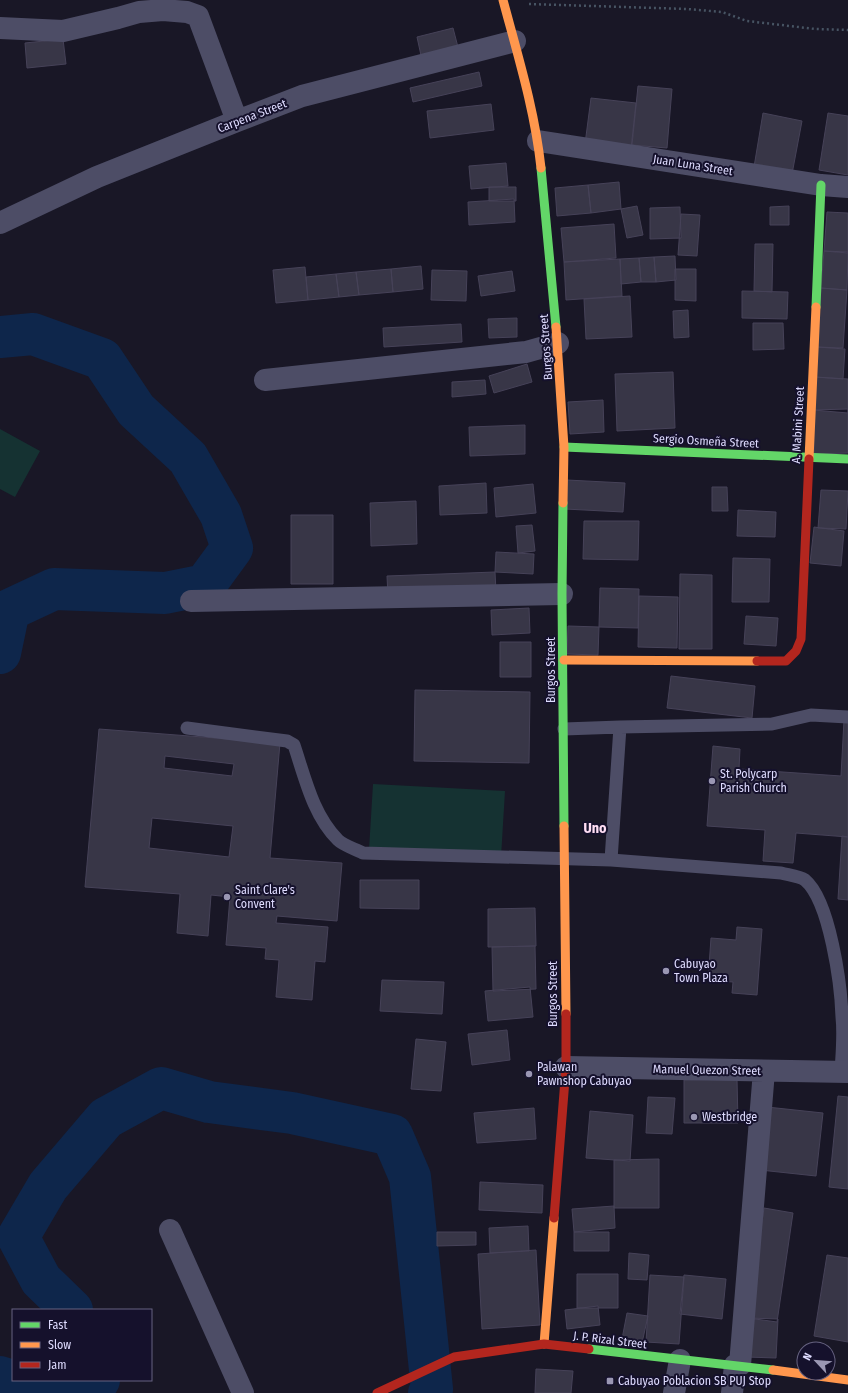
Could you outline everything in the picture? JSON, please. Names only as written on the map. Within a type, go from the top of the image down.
[{"type":"street","name":"Burgos Street","points":[[504,2],[515,41],[538,142],[558,342],[564,447],[562,594],[564,660],[566,1067],[544,1344]]},
{"type":"street","points":[[0,28],[63,30],[139,12],[163,10],[187,12],[198,16],[237,121]]},
{"type":"street","name":"Carpena Street","points":[[0,223],[97,177],[302,96],[515,41]]},
{"type":"street","name":"Juan Luna Street","points":[[538,142],[821,185],[848,187]]},
{"type":"street","name":"A. Mabini Street","points":[[564,660],[786,661],[796,651],[801,639],[821,185]]},
{"type":"street","points":[[266,380],[526,352],[558,342]]},
{"type":"street","name":"Sergio Osmeña Street","points":[[564,447],[848,459]]},
{"type":"street","points":[[191,601],[562,594]]},
{"type":"street","name":"Manuel Quezon Street","points":[[566,1067],[845,1072]]},
{"type":"street","points":[[732,1393],[737,1365],[764,1071]]},
{"type":"street","points":[[170,1230],[242,1393]]},
{"type":"street","name":"J. P. Rizal Street","points":[[377,1393],[454,1357],[544,1344],[737,1365],[848,1380]]},
{"type":"street","points":[[674,1393],[680,1360]]},
{"type":"lane","points":[[564,728],[772,724],[811,715],[848,717]]},
{"type":"lane","points":[[611,860],[620,727]]},
{"type":"lane","points":[[187,728],[287,741],[294,745],[309,791],[321,818],[339,841],[363,853],[611,860],[781,873],[804,880],[819,899],[837,966],[843,1018],[845,1072]]},
{"type":"path","points":[[504,2],[687,9],[722,12],[747,21],[848,30]]},
{"type":"green space","points":[[0,429],[40,451],[15,497],[0,489]]},
{"type":"green space","points":[[373,784],[505,791],[501,857],[369,850]]},
{"type":"building","points":[[453,28],[459,51],[422,60],[417,37]]},
{"type":"building","points":[[63,39],[66,64],[27,68],[25,43]]},
{"type":"building","points":[[479,72],[482,86],[413,102],[410,88]]},
{"type":"building","points":[[638,86],[672,89],[667,148],[632,145]]},
{"type":"building","points":[[591,98],[636,103],[631,149],[585,144]]},
{"type":"building","points":[[491,104],[494,130],[430,138],[427,111]]},
{"type":"building","points":[[763,113],[802,121],[792,174],[754,167]]},
{"type":"building","points":[[828,113],[848,116],[848,175],[819,170]]},
{"type":"building","points":[[506,163],[508,186],[471,189],[469,166]]},
{"type":"building","points":[[619,182],[621,209],[591,213],[588,185]]},
{"type":"building","points":[[588,185],[591,213],[557,216],[555,188]]},
{"type":"building","points":[[489,187],[516,187],[516,201],[489,201]]},
{"type":"building","points":[[514,199],[515,222],[469,225],[468,202]]},
{"type":"building","points":[[637,206],[643,235],[627,238],[621,209]]},
{"type":"building","points":[[789,206],[789,225],[770,225],[770,207]]},
{"type":"building","points":[[680,207],[681,238],[650,239],[650,208]]},
{"type":"building","points":[[827,212],[848,213],[848,253],[824,251]]},
{"type":"building","points":[[681,214],[700,215],[697,256],[678,255]]},
{"type":"building","points":[[614,224],[616,258],[564,262],[561,228]]},
{"type":"building","points":[[755,244],[773,244],[772,292],[754,291]]},
{"type":"building","points":[[824,251],[848,252],[847,290],[821,288]]},
{"type":"building","points":[[675,256],[676,280],[656,282],[654,257]]},
{"type":"building","points":[[654,257],[656,282],[641,282],[639,258]]},
{"type":"building","points":[[639,258],[641,282],[621,284],[620,259]]},
{"type":"building","points":[[620,259],[622,296],[566,300],[564,262]]},
{"type":"building","points":[[421,266],[423,289],[393,292],[391,269]]},
{"type":"building","points":[[305,267],[308,300],[276,303],[273,270]]},
{"type":"building","points":[[391,269],[393,292],[359,295],[356,272]]},
{"type":"building","points":[[675,269],[696,269],[696,301],[675,300]]},
{"type":"building","points":[[432,270],[467,271],[466,301],[431,300]]},
{"type":"building","points":[[512,271],[515,291],[481,296],[478,276]]},
{"type":"building","points":[[356,272],[359,295],[339,297],[336,274]]},
{"type":"building","points":[[336,274],[339,297],[308,300],[306,277]]},
{"type":"building","points":[[821,288],[847,290],[843,348],[817,347]]},
{"type":"building","points":[[742,291],[788,292],[787,319],[742,318]]},
{"type":"building","points":[[630,296],[632,337],[586,339],[584,299]]},
{"type":"building","points":[[688,310],[689,337],[674,338],[673,311]]},
{"type":"building","points":[[517,318],[517,337],[489,338],[488,319]]},
{"type":"building","points":[[753,323],[783,323],[784,349],[753,350]]},
{"type":"building","points":[[461,324],[462,342],[384,347],[383,328]]},
{"type":"building","points":[[817,347],[845,349],[843,379],[815,377]]},
{"type":"building","points":[[527,364],[532,382],[494,393],[489,376]]},
{"type":"building","points":[[673,372],[675,428],[617,431],[615,374]]},
{"type":"building","points":[[815,377],[848,379],[848,413],[813,410]]},
{"type":"building","points":[[485,380],[486,394],[452,397],[452,382]]},
{"type":"building","points":[[603,400],[604,432],[570,434],[568,402]]},
{"type":"building","points":[[848,409],[848,453],[814,454],[813,410]]},
{"type":"building","points":[[525,425],[525,454],[470,456],[469,427]]},
{"type":"building","points":[[567,480],[625,483],[623,512],[565,509]]},
{"type":"building","points":[[486,483],[487,513],[440,515],[439,486]]},
{"type":"building","points":[[533,484],[536,513],[496,517],[494,488]]},
{"type":"building","points":[[712,487],[727,487],[728,511],[712,511]]},
{"type":"building","points":[[821,490],[848,491],[846,529],[818,528]]},
{"type":"building","points":[[416,501],[417,544],[371,546],[370,503]]},
{"type":"building","points":[[738,510],[776,512],[775,537],[737,536]]},
{"type":"building","points":[[291,515],[333,515],[333,584],[291,584]]},
{"type":"building","points":[[584,521],[639,521],[638,560],[583,559]]},
{"type":"building","points":[[532,525],[535,551],[518,553],[516,526]]},
{"type":"building","points":[[814,527],[844,531],[841,566],[810,563]]},
{"type":"building","points":[[496,552],[534,554],[533,574],[495,572]]},
{"type":"building","points":[[733,558],[770,559],[769,602],[732,602]]},
{"type":"building","points":[[495,572],[496,592],[388,596],[387,576]]},
{"type":"building","points":[[680,574],[712,575],[712,649],[679,649]]},
{"type":"building","points":[[600,588],[639,589],[638,628],[599,627]]},
{"type":"building","points":[[639,596],[678,597],[677,648],[638,647]]},
{"type":"building","points":[[529,608],[530,633],[492,635],[491,610]]},
{"type":"building","points":[[746,616],[778,618],[776,646],[744,644]]},
{"type":"building","points":[[568,626],[599,627],[598,655],[567,654]]},
{"type":"building","points":[[500,642],[531,642],[531,677],[500,677]]},
{"type":"building","points":[[671,676],[755,686],[752,718],[667,708]]},
{"type":"building","points":[[415,690],[530,692],[529,763],[414,761]]},
{"type":"building","points":[[844,720],[848,720],[848,837],[796,833],[793,863],[763,861],[765,830],[707,826],[713,746],[740,749],[739,769],[841,776]]},
{"type":"building","points":[[99,729],[280,743],[270,858],[342,863],[337,921],[277,916],[276,923],[328,927],[325,962],[315,961],[312,1000],[276,997],[279,960],[265,959],[266,948],[226,945],[230,897],[211,895],[208,936],[177,933],[180,894],[85,887]],"holes":[[[165,756],[234,764],[232,776],[164,768]],[[152,818],[233,826],[229,857],[149,848]]]},
{"type":"building","points":[[842,836],[848,837],[848,900],[838,899]]},
{"type":"building","points":[[360,880],[419,880],[419,909],[360,908]]},
{"type":"building","points":[[535,908],[536,946],[488,947],[488,909]]},
{"type":"building","points":[[737,927],[762,929],[757,995],[732,993],[733,982],[708,980],[711,938],[736,940]]},
{"type":"building","points":[[535,946],[536,989],[493,991],[492,947]]},
{"type":"building","points":[[382,980],[444,982],[442,1014],[380,1011]]},
{"type":"building","points":[[530,987],[533,1017],[488,1021],[485,991]]},
{"type":"building","points":[[507,1030],[510,1060],[472,1065],[468,1034]]},
{"type":"building","points":[[416,1039],[446,1042],[441,1091],[411,1089]]},
{"type":"building","points":[[737,1079],[738,1123],[684,1123],[684,1080]]},
{"type":"building","points":[[838,1096],[848,1097],[848,1189],[829,1187]]},
{"type":"building","points":[[648,1097],[675,1098],[672,1134],[646,1133]]},
{"type":"building","points":[[767,1107],[823,1113],[816,1176],[760,1170]]},
{"type":"building","points":[[534,1108],[536,1139],[477,1143],[474,1113]]},
{"type":"building","points":[[590,1111],[633,1115],[630,1161],[586,1158]]},
{"type":"building","points":[[659,1159],[659,1208],[614,1208],[614,1160]]},
{"type":"building","points":[[480,1182],[543,1185],[542,1213],[479,1210]]},
{"type":"building","points":[[614,1206],[615,1228],[574,1232],[572,1209]]},
{"type":"building","points":[[764,1208],[793,1213],[777,1322],[748,1318]]},
{"type":"building","points":[[528,1226],[529,1251],[490,1253],[489,1228]]},
{"type":"building","points":[[437,1232],[476,1232],[476,1245],[437,1246]]},
{"type":"building","points":[[574,1232],[609,1232],[609,1251],[574,1251]]},
{"type":"building","points":[[536,1250],[540,1325],[482,1329],[478,1254]]},
{"type":"building","points":[[629,1253],[649,1255],[647,1280],[628,1279]]},
{"type":"building","points":[[827,1255],[848,1258],[848,1342],[814,1336]]},
{"type":"building","points":[[577,1274],[618,1274],[618,1308],[577,1308]]},
{"type":"building","points":[[650,1275],[684,1277],[679,1344],[646,1342]]},
{"type":"building","points":[[684,1275],[726,1279],[722,1319],[680,1314]]},
{"type":"building","points":[[598,1306],[600,1325],[567,1329],[565,1310]]},
{"type":"building","points":[[627,1313],[648,1316],[642,1343],[622,1339]]},
{"type":"building","points":[[748,1318],[778,1319],[776,1358],[746,1357]]},
{"type":"building","points":[[536,1369],[573,1371],[571,1393],[535,1393]]},
{"type":"waterway","points":[[0,337],[33,334],[102,359],[136,410],[188,458],[221,515],[232,548],[205,585],[165,593],[54,589],[9,610],[0,653]]},
{"type":"waterway","points":[[71,1309],[41,1280],[18,1237],[48,1186],[106,1118],[161,1088],[209,1102],[292,1113],[392,1135],[410,1177],[432,1389],[429,1393]]},
{"type":"waterway","points":[[0,1377],[12,1381]]},
{"type":"waterway","points":[[13,1381],[32,1387],[67,1393]]},
{"type":"waterway","points":[[90,1393],[98,1381]]},
{"type":"traffic: fast","points":[[541,168],[556,327]]},
{"type":"traffic: fast","points":[[816,307],[821,185]]},
{"type":"traffic: fast","points":[[564,447],[848,459]]},
{"type":"traffic: fast","points":[[563,503],[562,594],[564,826]]},
{"type":"traffic: fast","points":[[589,1349],[773,1370]]},
{"type":"traffic: slow","points":[[503,0],[535,126],[541,168]]},
{"type":"traffic: slow","points":[[809,459],[816,307]]},
{"type":"traffic: slow","points":[[556,327],[564,447],[563,503]]},
{"type":"traffic: slow","points":[[564,660],[757,661]]},
{"type":"traffic: slow","points":[[564,826],[566,1014]]},
{"type":"traffic: slow","points":[[544,1344],[554,1218]]},
{"type":"traffic: slow","points":[[773,1370],[848,1380]]},
{"type":"traffic: jam","points":[[757,661],[786,661],[796,651],[801,639],[809,459]]},
{"type":"traffic: jam","points":[[554,1218],[566,1067],[566,1014]]},
{"type":"traffic: jam","points":[[377,1393],[454,1357],[544,1344],[589,1349]]},
{"type":"place","name":"St. Polycarp Parish Church","points":[[712,781]]},
{"type":"place","name":"Saint Clare's Convent","points":[[227,897]]},
{"type":"place","name":"Cabuyao Town Plaza","points":[[666,971]]},
{"type":"place","name":"Palawan Pawnshop Cabuyao","points":[[529,1074]]},
{"type":"place","name":"Westbridge","points":[[694,1117]]},
{"type":"place","name":"Cabuyao Poblacion SB PUJ Stop","points":[[610,1381]]},
{"type":"district","name":"Uno","points":[[595,828]]}]
